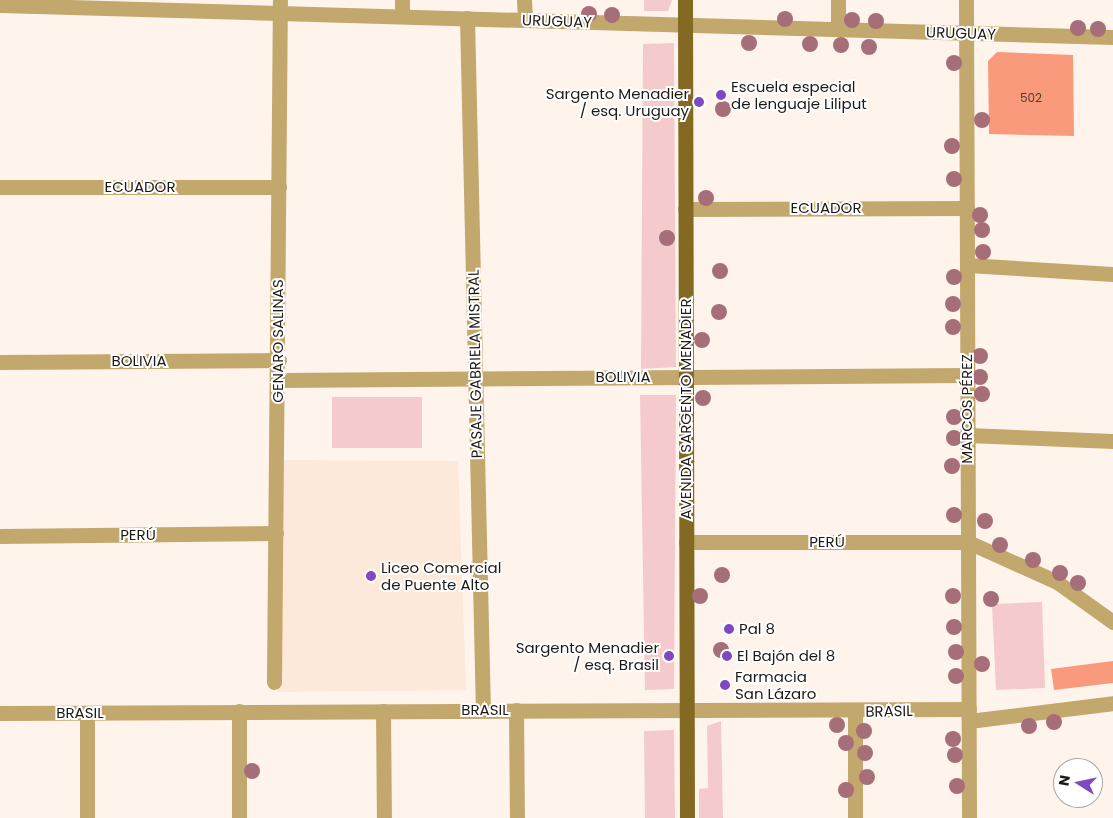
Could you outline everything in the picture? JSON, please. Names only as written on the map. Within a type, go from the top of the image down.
[{"type":"main road","name":"AVENIDA SARGENTO MENADIER","points":[[685,0],[687,818]]},
{"type":"street","points":[[402,0],[402,16]]},
{"type":"street","points":[[524,0],[524,20]]},
{"type":"street","points":[[838,0],[838,29]]},
{"type":"street","name":"MARCOS PÉREZ","points":[[966,0],[969,818]]},
{"type":"street","name":"URUGUAY","points":[[0,5],[19,3],[280,6],[402,16],[1113,37]]},
{"type":"street","name":"GENARO SALINAS","points":[[274,682],[280,6]]},
{"type":"street","name":"PASAJE GABRIELA MISTRAL","points":[[467,18],[483,710]]},
{"type":"street","name":"ECUADOR","points":[[0,187],[279,186]]},
{"type":"street","name":"ECUADOR","points":[[686,209],[967,208]]},
{"type":"street","points":[[967,265],[1113,274]]},
{"type":"street","name":"BOLIVIA","points":[[0,362],[278,360]]},
{"type":"street","name":"BOLIVIA","points":[[278,380],[967,375]]},
{"type":"street","points":[[968,435],[1113,440]]},
{"type":"street","name":"PERÚ","points":[[0,536],[276,534]]},
{"type":"street","name":"PERÚ","points":[[686,542],[968,542]]},
{"type":"street","points":[[968,542],[1049,578],[1113,622]]},
{"type":"street","name":"BRASIL","points":[[0,713],[686,708],[707,713],[855,711],[969,715],[1113,703]]},
{"type":"street","points":[[516,710],[517,818]]},
{"type":"street","points":[[238,711],[239,818]]},
{"type":"street","points":[[383,711],[384,818]]},
{"type":"street","points":[[855,711],[856,818]]},
{"type":"street","points":[[87,712],[87,818]]},
{"type":"shaded area","points":[[644,0],[672,0],[668,11],[644,11]]},
{"type":"shaded area","points":[[674,43],[676,367],[641,369],[643,44]]},
{"type":"shaded area","points":[[640,395],[676,395],[674,689],[645,690]]},
{"type":"shaded area","points":[[332,397],[422,397],[422,448],[332,448]]},
{"type":"shaded area","name":"Liceo Comercial de Puente Alto","points":[[282,460],[458,461],[466,690],[277,692]]},
{"type":"shaded area","points":[[1042,602],[1045,688],[996,690],[992,604]]},
{"type":"shaded area","points":[[721,721],[723,818],[699,818],[699,789],[708,788],[707,726]]},
{"type":"shaded area","points":[[674,730],[675,818],[645,818],[644,731]]},
{"type":"building","points":[[997,52],[1073,55],[1074,136],[989,134],[988,61]]},
{"type":"building","points":[[1113,661],[1113,683],[1054,690],[1051,669]]},
{"type":"place","name":"Escuela especial de lenguaje Liliput","points":[[721,95]]},
{"type":"place","name":"Sargento Menadier / esq. Uruguay","points":[[699,102]]},
{"type":"place","name":"Liceo Comercial de Puente Alto","points":[[371,576]]},
{"type":"place","name":"Pal 8","points":[[729,629]]},
{"type":"place","name":"Sargento Menadier / esq. Brasil","points":[[669,656]]},
{"type":"place","name":"El Bajón del 8","points":[[727,656]]},
{"type":"place","name":"Farmacia San Lázaro","points":[[725,685]]}]
